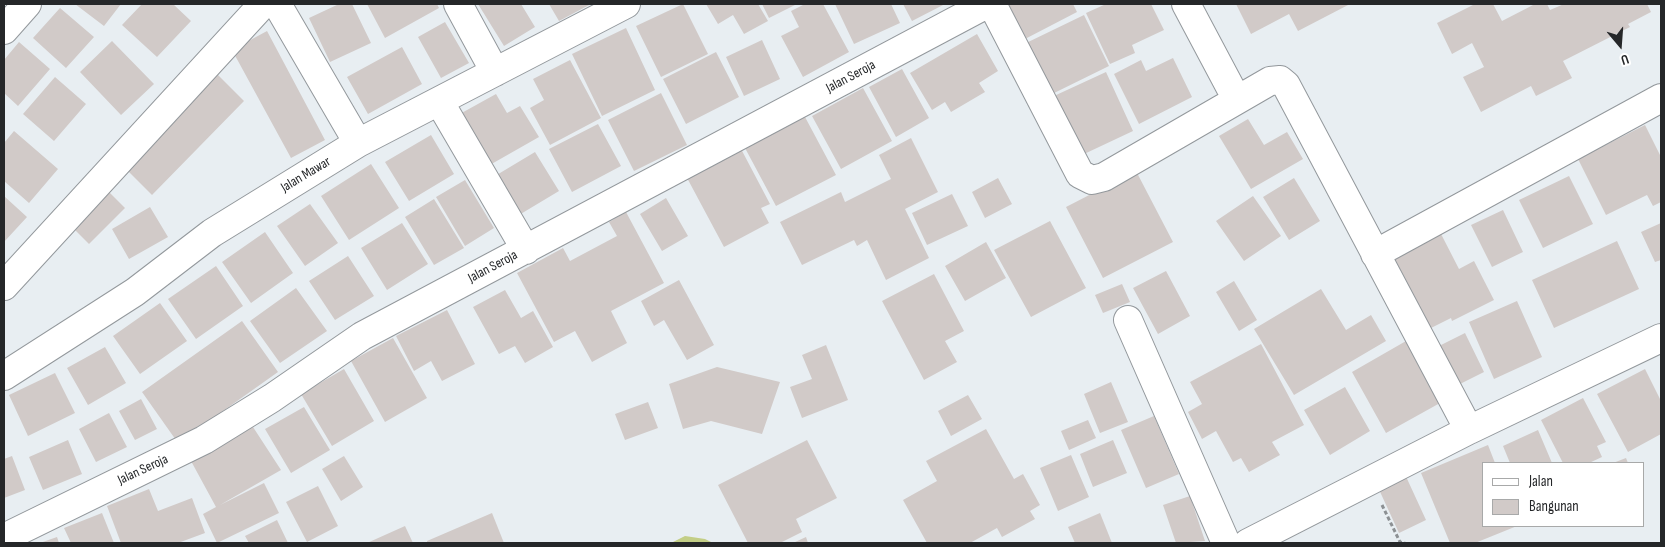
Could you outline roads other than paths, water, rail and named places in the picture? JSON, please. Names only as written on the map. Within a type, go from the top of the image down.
[{"type":"street","points":[[4,30],[27,4]]},
{"type":"street","points":[[4,286],[263,4]]},
{"type":"street","points":[[277,4],[358,143]]},
{"type":"street","points":[[458,4],[495,72]]},
{"type":"street","name":"Jalan Mawar","points":[[4,376],[135,292],[212,233],[358,143],[626,4]]},
{"type":"street","name":"Jalan Seroja","points":[[4,538],[204,440],[272,398],[362,336],[988,4]]},
{"type":"street","points":[[992,4],[1080,174],[1092,180],[1104,177],[1270,80],[1280,80],[1286,86],[1469,430]]},
{"type":"street","points":[[1186,4],[1237,100]]},
{"type":"street","points":[[1375,254],[1661,98]]},
{"type":"street","points":[[439,101],[526,250]]},
{"type":"street","points":[[1128,320],[1226,543]]},
{"type":"street","points":[[1248,543],[1469,430],[1661,338]]}]
